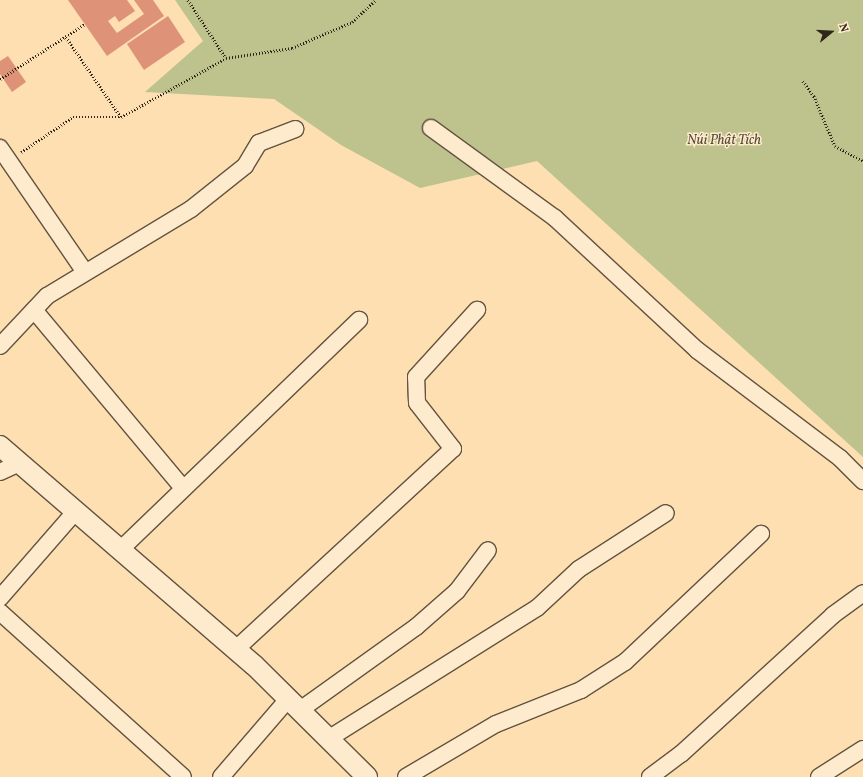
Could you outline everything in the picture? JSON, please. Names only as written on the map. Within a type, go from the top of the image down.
[{"type":"street","points":[[431,128],[555,218],[697,350],[840,458],[863,481]]},
{"type":"street","points":[[0,346],[47,296],[191,209],[245,166],[259,143],[296,129]]},
{"type":"street","points":[[4,155],[85,272]]},
{"type":"street","points":[[34,310],[182,487]]},
{"type":"street","points":[[236,650],[453,449],[417,403],[416,377],[477,310]]},
{"type":"street","points":[[120,550],[182,487],[359,320]]},
{"type":"street","points":[[0,446],[236,650],[294,704],[367,777]]},
{"type":"street","points":[[0,472],[19,463]]},
{"type":"street","points":[[0,598],[76,511]]},
{"type":"street","points":[[328,739],[537,608],[579,569],[666,513]]},
{"type":"street","points":[[406,777],[496,724],[581,690],[625,662],[761,534]]},
{"type":"street","points":[[221,777],[294,704],[416,627],[457,591],[488,550]]},
{"type":"street","points":[[650,777],[681,754],[833,615],[863,593]]},
{"type":"street","points":[[0,612],[183,777]]},
{"type":"street","points":[[819,777],[863,749]]},
{"type":"path","points":[[188,0],[226,58]]},
{"type":"path","points":[[4,155],[73,117],[121,117],[226,58],[292,48],[352,22],[376,0]]},
{"type":"path","points":[[0,79],[85,24]]},
{"type":"path","points":[[66,37],[121,117]]},
{"type":"path","points":[[802,81],[814,96],[835,146],[863,161]]},
{"type":"green space","name":"Núi Phật Tích","points":[[175,0],[863,0],[863,457],[537,161],[420,188],[341,145],[274,99],[145,92],[203,41]]},
{"type":"building","points":[[68,0],[127,0],[135,11],[119,22],[115,16],[108,21],[117,33],[144,14],[134,0],[153,0],[164,16],[107,56]]},
{"type":"building","points":[[168,16],[185,42],[144,70],[127,44]]},
{"type":"building","points":[[8,56],[26,82],[12,92],[0,74],[0,61]]}]
